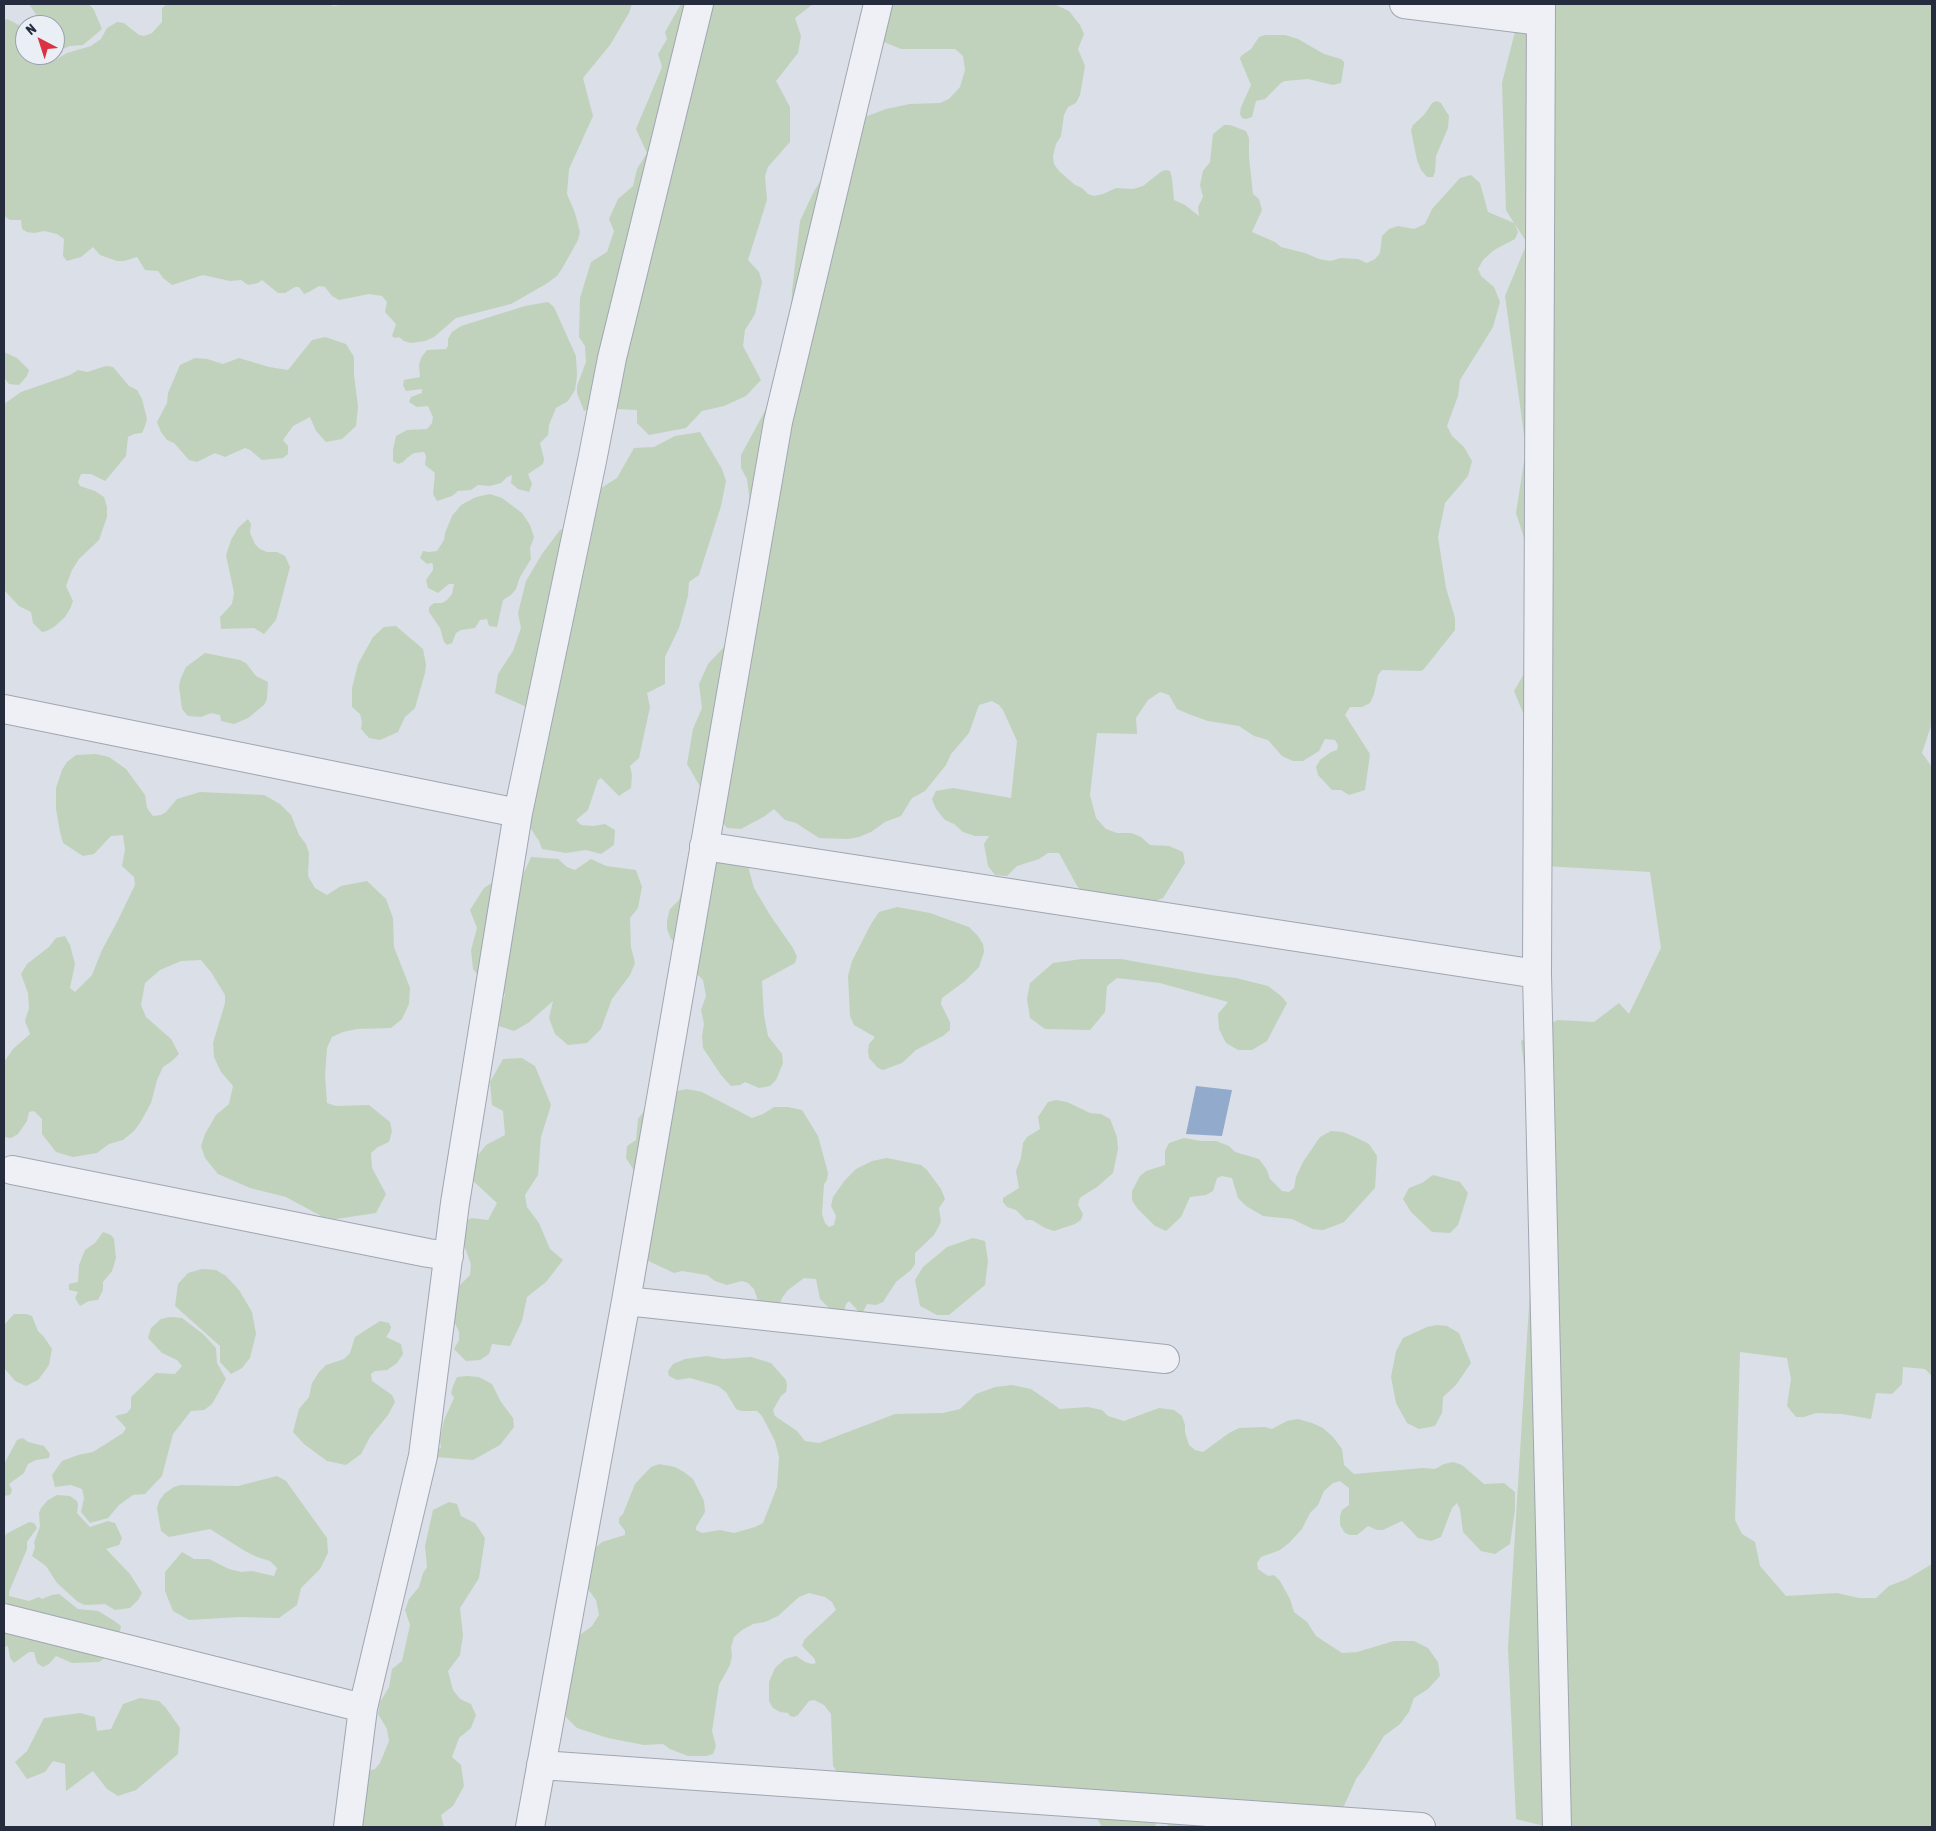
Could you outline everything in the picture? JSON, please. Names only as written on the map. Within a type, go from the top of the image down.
[{"type":"street","points":[[348,1827],[362,1708],[423,1456],[455,1203],[518,813],[612,358],[699,4]]},
{"type":"street","points":[[530,1827],[626,1301],[778,422],[878,4]]},
{"type":"street","points":[[1404,4],[1541,12],[1537,974],[1557,1827]]},
{"type":"street","points":[[4,709],[518,813]]},
{"type":"street","points":[[704,846],[1537,974]]},
{"type":"street","points":[[12,1170],[418,1252],[449,1256]]},
{"type":"street","points":[[626,1301],[1165,1359]]},
{"type":"street","points":[[4,1618],[362,1708]]},
{"type":"street","points":[[541,1765],[1421,1827]]},
{"type":"green space","points":[[29,4],[89,4],[94,10],[102,29],[83,45],[65,48],[65,15],[36,15]]},
{"type":"green space","points":[[167,4],[331,4],[333,6],[346,4],[632,4],[629,13],[610,45],[583,78],[593,116],[569,169],[567,194],[580,232],[578,240],[563,267],[557,276],[546,284],[511,304],[456,318],[434,337],[425,341],[411,343],[392,336],[396,324],[385,312],[387,302],[382,296],[369,294],[339,300],[332,296],[325,287],[319,286],[304,294],[299,287],[295,287],[285,293],[278,293],[262,280],[248,285],[241,280],[230,281],[203,275],[172,285],[158,271],[145,270],[137,257],[117,261],[100,255],[93,247],[81,257],[67,261],[63,256],[64,239],[57,234],[44,231],[27,232],[22,229],[21,220],[10,220],[4,216],[4,20],[7,19],[15,23],[15,65],[65,65],[65,54],[91,46],[101,39],[107,28],[117,22],[124,23],[139,35],[144,36],[152,33],[162,22],[162,8]]},
{"type":"green space","points":[[681,4],[813,4],[795,18],[801,36],[798,53],[776,81],[790,107],[790,142],[768,167],[765,176],[767,200],[748,260],[759,272],[762,282],[755,314],[745,330],[743,346],[761,380],[746,396],[724,406],[702,411],[686,428],[649,435],[637,423],[637,410],[616,409],[612,398],[584,411],[577,393],[577,386],[586,362],[585,346],[579,337],[580,298],[591,262],[607,252],[614,231],[609,219],[618,199],[633,186],[637,169],[647,153],[636,129],[662,67],[658,54],[667,39],[665,32]]},
{"type":"green space","points":[[869,4],[1054,4],[1069,11],[1080,25],[1084,34],[1078,49],[1085,66],[1080,95],[1076,103],[1068,107],[1064,115],[1061,136],[1056,144],[1053,156],[1054,164],[1059,171],[1075,185],[1094,196],[1116,188],[1133,189],[1143,186],[1162,171],[1170,171],[1174,200],[1185,205],[1199,216],[1198,207],[1203,197],[1200,185],[1203,171],[1210,162],[1213,134],[1224,125],[1230,125],[1246,131],[1249,138],[1253,194],[1259,199],[1262,210],[1252,232],[1275,242],[1281,247],[1305,253],[1319,259],[1330,261],[1341,258],[1358,259],[1367,263],[1375,259],[1380,253],[1382,236],[1389,229],[1398,226],[1414,229],[1425,224],[1432,209],[1460,178],[1471,175],[1480,183],[1488,212],[1514,223],[1506,210],[1502,83],[1522,4],[1932,4],[1932,723],[1922,753],[1932,767],[1932,1376],[1925,1369],[1903,1367],[1902,1384],[1892,1394],[1876,1393],[1871,1419],[1842,1414],[1816,1413],[1804,1417],[1796,1417],[1787,1406],[1791,1379],[1787,1358],[1740,1352],[1735,1520],[1742,1534],[1755,1542],[1760,1566],[1786,1596],[1837,1593],[1859,1598],[1876,1598],[1889,1586],[1907,1579],[1932,1564],[1932,1827],[1548,1827],[1516,1819],[1508,1648],[1537,1175],[1521,1041],[1557,1020],[1594,1022],[1619,1003],[1629,1014],[1661,948],[1650,872],[1544,866],[1536,744],[1514,691],[1552,626],[1516,513],[1526,449],[1505,296],[1527,243],[1515,224],[1518,232],[1515,239],[1494,250],[1483,260],[1478,269],[1481,276],[1494,287],[1500,302],[1493,327],[1460,380],[1458,396],[1447,426],[1452,436],[1464,447],[1472,461],[1468,476],[1445,503],[1438,537],[1446,588],[1455,618],[1455,630],[1421,671],[1382,670],[1378,675],[1370,703],[1362,707],[1350,707],[1345,715],[1370,754],[1365,790],[1349,795],[1341,790],[1332,790],[1318,775],[1316,767],[1320,760],[1337,750],[1338,745],[1335,740],[1325,739],[1319,751],[1303,761],[1293,761],[1282,756],[1268,740],[1254,736],[1239,726],[1208,721],[1177,709],[1169,695],[1160,692],[1148,700],[1136,718],[1137,734],[1097,733],[1090,795],[1096,818],[1106,829],[1117,833],[1131,833],[1141,837],[1150,845],[1169,846],[1183,852],[1185,863],[1163,898],[1156,901],[1141,899],[1094,908],[1076,884],[1059,853],[1048,853],[1039,859],[1017,866],[1007,876],[995,875],[988,866],[984,844],[989,836],[975,836],[963,832],[954,824],[945,820],[936,809],[932,799],[936,791],[953,788],[1011,798],[1017,741],[1003,710],[992,701],[979,705],[969,733],[951,754],[946,765],[925,791],[912,798],[901,816],[885,822],[871,832],[859,837],[848,839],[819,838],[796,823],[785,820],[774,809],[741,829],[727,828],[716,814],[687,764],[693,729],[702,708],[699,684],[708,664],[737,633],[742,584],[742,543],[750,518],[747,479],[741,468],[741,455],[766,409],[781,374],[790,339],[792,291],[800,221],[814,191],[862,118],[886,109],[910,104],[940,103],[949,99],[960,87],[965,70],[963,56],[955,49],[901,49],[884,42]]},
{"type":"green space","points":[[1265,35],[1285,35],[1298,39],[1324,54],[1341,59],[1344,65],[1341,83],[1333,85],[1308,79],[1285,81],[1265,99],[1256,101],[1252,117],[1242,118],[1240,114],[1241,107],[1251,85],[1240,59],[1241,56],[1251,49],[1259,37]]},
{"type":"green space","points":[[1437,101],[1441,103],[1449,116],[1448,128],[1436,156],[1433,177],[1427,177],[1421,170],[1417,160],[1411,130],[1432,103]]},
{"type":"green space","points":[[548,302],[554,307],[576,356],[577,376],[575,390],[568,401],[556,408],[549,425],[548,435],[540,443],[544,459],[543,464],[528,474],[532,484],[529,492],[518,489],[511,483],[512,475],[501,483],[490,486],[478,485],[471,490],[458,491],[452,496],[437,501],[433,494],[435,473],[425,465],[426,456],[424,452],[414,453],[398,464],[393,461],[396,436],[407,430],[427,429],[432,423],[433,417],[428,406],[417,407],[409,402],[411,397],[422,393],[422,389],[406,391],[403,385],[404,380],[420,377],[419,365],[421,358],[427,350],[446,349],[452,332],[461,326],[525,306]]},
{"type":"green space","points":[[325,337],[346,344],[354,357],[358,407],[356,426],[342,439],[326,442],[316,431],[310,417],[293,426],[283,440],[288,446],[288,454],[283,458],[262,460],[245,448],[225,457],[215,453],[197,462],[189,460],[161,432],[157,422],[167,403],[168,393],[180,365],[195,358],[207,359],[223,364],[239,358],[269,367],[288,370],[312,340]]},
{"type":"green space","points":[[4,352],[17,358],[29,370],[27,376],[19,385],[9,384],[4,378]]},
{"type":"green space","points":[[106,366],[113,367],[129,386],[137,390],[142,399],[147,419],[142,433],[128,437],[126,456],[105,481],[91,474],[81,474],[78,482],[80,486],[95,491],[104,497],[107,517],[99,540],[79,559],[72,570],[66,586],[73,601],[70,609],[65,617],[54,627],[42,632],[33,623],[31,612],[19,606],[4,590],[4,404],[21,392],[70,375],[78,370],[87,372]]},
{"type":"green space","points":[[700,432],[722,469],[726,481],[721,506],[699,575],[689,582],[688,596],[679,628],[665,657],[665,684],[647,693],[650,707],[639,758],[630,766],[632,775],[631,788],[619,796],[601,778],[598,780],[588,810],[576,820],[581,825],[605,824],[615,830],[614,845],[601,854],[586,850],[566,853],[542,849],[539,841],[515,805],[529,708],[495,693],[498,674],[513,651],[521,628],[518,613],[526,581],[542,554],[560,530],[582,522],[587,497],[617,478],[634,448],[654,447],[675,436]]},
{"type":"green space","points":[[490,494],[502,498],[522,513],[530,525],[534,537],[530,548],[531,559],[520,577],[516,589],[503,600],[497,627],[489,626],[487,619],[480,620],[475,628],[461,630],[456,633],[452,643],[447,645],[444,642],[440,628],[429,612],[429,607],[434,603],[442,603],[447,600],[452,594],[454,584],[449,584],[438,593],[428,588],[426,580],[433,570],[433,565],[432,563],[427,564],[420,558],[423,551],[437,551],[444,540],[452,516],[461,505],[476,497]]},
{"type":"green space","points":[[248,519],[251,524],[250,533],[255,544],[267,552],[277,552],[285,556],[290,567],[276,620],[264,634],[254,628],[221,629],[220,617],[232,604],[234,593],[226,555],[231,540],[238,528]]},
{"type":"green space","points":[[396,626],[423,649],[426,665],[425,673],[415,708],[405,717],[398,732],[380,740],[369,738],[361,729],[360,714],[352,707],[352,688],[358,664],[373,637],[384,627]]},
{"type":"green space","points":[[205,653],[240,660],[246,663],[256,676],[268,682],[267,699],[264,705],[248,718],[234,724],[221,721],[220,715],[211,713],[201,717],[188,716],[182,709],[179,686],[181,678],[186,667]]},
{"type":"green space","points":[[96,754],[109,757],[126,769],[145,795],[147,808],[153,816],[166,812],[177,799],[200,792],[264,795],[280,804],[291,815],[309,853],[308,876],[315,888],[327,895],[341,886],[367,881],[386,899],[393,918],[394,947],[410,988],[409,1004],[402,1019],[391,1028],[357,1029],[332,1037],[327,1048],[325,1075],[327,1103],[336,1106],[369,1105],[390,1122],[392,1131],[389,1142],[371,1153],[372,1168],[386,1194],[376,1213],[336,1219],[323,1217],[286,1197],[250,1188],[218,1174],[205,1158],[201,1146],[205,1134],[216,1115],[229,1104],[233,1086],[221,1072],[214,1057],[213,1043],[225,1003],[225,995],[201,960],[181,961],[160,970],[145,983],[141,1005],[146,1017],[171,1039],[179,1054],[163,1067],[157,1080],[151,1103],[134,1131],[123,1140],[109,1144],[97,1153],[73,1157],[56,1152],[42,1134],[42,1119],[34,1111],[29,1112],[27,1121],[18,1134],[11,1138],[4,1137],[4,1062],[13,1049],[30,1034],[25,1021],[29,1008],[28,993],[21,974],[27,964],[49,947],[56,938],[65,936],[70,945],[75,964],[70,988],[75,992],[92,975],[102,950],[135,885],[134,877],[122,866],[125,850],[123,835],[111,836],[94,854],[83,856],[63,843],[56,809],[56,788],[62,770],[67,762],[76,755]]},
{"type":"green space","points":[[531,857],[558,859],[567,867],[575,870],[591,859],[606,866],[636,870],[642,887],[638,908],[630,918],[631,947],[635,963],[630,975],[612,999],[601,1029],[587,1043],[568,1045],[555,1034],[549,1018],[553,1001],[528,1023],[514,1031],[499,1026],[501,1007],[505,995],[501,987],[482,980],[473,969],[471,950],[477,928],[470,910],[484,888],[493,882],[509,876],[521,879]]},
{"type":"green space","points":[[695,857],[748,866],[754,888],[797,957],[795,963],[762,981],[764,1015],[768,1036],[782,1054],[783,1063],[776,1080],[770,1086],[759,1088],[745,1082],[740,1085],[731,1086],[721,1075],[703,1048],[704,1024],[701,1010],[706,996],[703,980],[695,972],[677,943],[671,939],[667,929],[670,909],[679,900],[686,866],[689,859]]},
{"type":"green space","points":[[897,907],[930,913],[969,927],[983,944],[984,952],[979,967],[965,981],[942,998],[941,1004],[950,1022],[950,1030],[943,1036],[916,1050],[902,1063],[883,1070],[878,1068],[869,1058],[869,1044],[875,1037],[854,1025],[850,1016],[848,976],[852,961],[879,912]]},
{"type":"green space","points":[[1082,959],[1121,959],[1236,978],[1268,986],[1287,1003],[1267,1041],[1252,1050],[1238,1050],[1226,1043],[1219,1029],[1218,1014],[1228,1002],[1160,983],[1117,978],[1107,986],[1105,1012],[1090,1030],[1045,1029],[1030,1018],[1027,999],[1030,983],[1053,963]]},
{"type":"green space","points":[[522,1058],[535,1066],[551,1105],[541,1137],[538,1175],[525,1195],[527,1207],[539,1223],[550,1249],[563,1260],[546,1282],[527,1297],[522,1321],[510,1346],[492,1344],[489,1354],[480,1360],[466,1361],[454,1349],[459,1340],[459,1332],[454,1321],[446,1311],[456,1289],[470,1275],[471,1264],[462,1240],[462,1222],[472,1218],[488,1220],[497,1203],[471,1179],[473,1161],[486,1145],[505,1135],[503,1111],[492,1105],[490,1082],[503,1059]]},
{"type":"green space","points":[[687,1089],[702,1092],[752,1118],[774,1107],[802,1110],[818,1136],[828,1173],[824,1184],[822,1214],[825,1223],[829,1227],[834,1225],[836,1216],[831,1206],[833,1197],[845,1180],[856,1169],[872,1161],[887,1158],[921,1165],[927,1170],[941,1189],[945,1199],[939,1208],[941,1222],[934,1235],[915,1253],[915,1264],[911,1270],[896,1282],[883,1302],[876,1305],[867,1304],[861,1314],[849,1301],[844,1311],[832,1311],[820,1299],[816,1279],[804,1278],[788,1290],[782,1298],[778,1309],[759,1304],[754,1289],[748,1283],[742,1281],[727,1285],[715,1281],[707,1275],[682,1271],[674,1273],[640,1257],[625,1231],[625,1219],[635,1181],[633,1169],[626,1158],[627,1146],[636,1140],[638,1119],[647,1107],[672,1092]]},
{"type":"green space","points":[[1056,1100],[1067,1102],[1090,1113],[1101,1114],[1110,1119],[1117,1137],[1118,1149],[1113,1173],[1079,1200],[1078,1205],[1083,1214],[1081,1220],[1054,1231],[1032,1220],[1026,1220],[1016,1210],[1007,1207],[1003,1202],[1003,1198],[1019,1188],[1016,1171],[1021,1158],[1023,1143],[1027,1137],[1040,1129],[1038,1117],[1048,1102]]},
{"type":"green space","points":[[1331,1131],[1343,1132],[1369,1144],[1377,1156],[1375,1188],[1344,1222],[1323,1230],[1313,1229],[1292,1219],[1263,1216],[1246,1206],[1238,1198],[1232,1178],[1222,1176],[1217,1178],[1213,1191],[1206,1195],[1190,1197],[1181,1217],[1166,1231],[1155,1226],[1137,1208],[1132,1200],[1132,1191],[1140,1176],[1146,1171],[1165,1165],[1165,1151],[1169,1143],[1184,1138],[1216,1141],[1229,1146],[1235,1152],[1259,1159],[1267,1170],[1270,1179],[1282,1191],[1289,1192],[1294,1188],[1296,1177],[1303,1162],[1320,1137]]},
{"type":"green space","points":[[1433,1175],[1460,1182],[1468,1193],[1458,1225],[1450,1233],[1432,1232],[1411,1212],[1403,1199],[1409,1188],[1422,1183]]},
{"type":"green space","points":[[103,1232],[111,1235],[114,1239],[116,1258],[112,1271],[103,1282],[103,1290],[98,1300],[89,1301],[80,1306],[75,1298],[78,1292],[69,1290],[69,1284],[78,1282],[79,1265],[85,1250],[95,1243]]},
{"type":"green space","points":[[973,1238],[985,1241],[988,1261],[985,1285],[949,1315],[937,1315],[920,1306],[915,1280],[923,1267],[947,1247]]},
{"type":"green space","points":[[202,1269],[216,1270],[226,1276],[239,1290],[252,1312],[256,1334],[250,1358],[242,1368],[231,1374],[220,1362],[220,1346],[175,1306],[178,1284],[188,1273]]},
{"type":"green space","points":[[14,1314],[32,1316],[38,1331],[52,1349],[49,1365],[38,1380],[26,1386],[15,1381],[4,1368],[4,1325]]},
{"type":"green space","points":[[170,1317],[182,1318],[203,1334],[216,1348],[217,1363],[226,1379],[212,1404],[204,1410],[191,1411],[173,1434],[162,1476],[145,1494],[133,1495],[119,1505],[108,1518],[90,1523],[81,1512],[84,1498],[82,1489],[71,1485],[55,1487],[52,1475],[62,1461],[93,1452],[123,1433],[126,1428],[115,1416],[127,1413],[131,1408],[131,1397],[156,1373],[175,1374],[182,1366],[177,1360],[162,1353],[148,1338],[151,1328],[161,1319]]},
{"type":"green space","points":[[380,1321],[389,1323],[391,1327],[386,1337],[401,1344],[403,1354],[397,1363],[387,1370],[375,1371],[371,1374],[372,1381],[392,1395],[395,1402],[388,1415],[370,1437],[361,1454],[346,1465],[327,1461],[304,1444],[293,1432],[299,1409],[309,1397],[312,1383],[319,1372],[326,1365],[344,1359],[350,1353],[355,1337]]},
{"type":"green space","points":[[1447,1326],[1459,1333],[1471,1363],[1456,1385],[1443,1397],[1442,1413],[1435,1426],[1419,1429],[1407,1423],[1396,1403],[1391,1377],[1396,1351],[1403,1338],[1427,1327]]},
{"type":"green space","points":[[707,1356],[723,1359],[751,1357],[771,1363],[786,1380],[787,1386],[786,1392],[781,1396],[773,1410],[775,1416],[797,1431],[805,1441],[819,1443],[895,1414],[943,1413],[960,1409],[976,1394],[995,1387],[1012,1385],[1031,1389],[1060,1409],[1088,1407],[1102,1410],[1108,1416],[1124,1421],[1159,1408],[1174,1410],[1182,1416],[1189,1445],[1195,1450],[1203,1452],[1239,1428],[1265,1427],[1272,1429],[1287,1421],[1298,1419],[1323,1428],[1333,1437],[1342,1449],[1344,1465],[1354,1474],[1423,1468],[1435,1469],[1453,1462],[1462,1465],[1484,1484],[1504,1483],[1515,1492],[1515,1510],[1510,1544],[1495,1554],[1481,1551],[1463,1532],[1460,1509],[1457,1503],[1452,1508],[1441,1537],[1431,1541],[1418,1538],[1402,1521],[1383,1530],[1377,1530],[1368,1526],[1357,1535],[1350,1535],[1345,1533],[1340,1525],[1342,1510],[1349,1505],[1349,1488],[1340,1481],[1333,1483],[1324,1491],[1318,1505],[1310,1513],[1302,1529],[1289,1543],[1280,1550],[1261,1557],[1257,1563],[1258,1569],[1268,1576],[1274,1575],[1280,1581],[1290,1599],[1294,1612],[1307,1622],[1316,1636],[1342,1653],[1357,1652],[1394,1641],[1414,1641],[1428,1648],[1438,1662],[1440,1676],[1428,1689],[1414,1698],[1409,1712],[1400,1724],[1384,1736],[1356,1779],[1344,1806],[1337,1816],[1338,1827],[1169,1827],[1165,1821],[1157,1821],[1155,1827],[1102,1827],[1095,1815],[841,1778],[833,1766],[831,1714],[824,1705],[814,1700],[809,1701],[798,1715],[794,1717],[773,1708],[769,1701],[769,1682],[775,1668],[785,1659],[796,1656],[805,1662],[816,1663],[802,1645],[805,1639],[836,1610],[832,1602],[825,1597],[809,1593],[799,1597],[778,1616],[765,1622],[753,1624],[734,1637],[731,1647],[730,1665],[719,1685],[712,1731],[716,1746],[713,1754],[688,1756],[663,1744],[644,1745],[608,1738],[577,1728],[566,1717],[564,1710],[573,1640],[592,1626],[599,1615],[596,1600],[585,1585],[593,1550],[602,1542],[625,1535],[625,1531],[619,1523],[619,1518],[623,1514],[635,1484],[651,1467],[659,1464],[675,1467],[684,1472],[693,1479],[704,1501],[705,1512],[696,1527],[696,1530],[702,1533],[720,1530],[734,1533],[763,1523],[777,1487],[779,1457],[775,1441],[762,1416],[757,1411],[736,1409],[726,1392],[718,1386],[690,1378],[677,1380],[669,1376],[668,1371],[673,1364],[685,1359]]},
{"type":"green space","points":[[457,1377],[479,1377],[492,1384],[501,1402],[513,1418],[514,1427],[500,1445],[473,1460],[423,1456],[441,1448],[440,1440],[444,1420],[454,1398],[451,1393],[453,1386]]},
{"type":"green space","points":[[23,1438],[28,1442],[44,1446],[50,1454],[49,1458],[36,1460],[28,1464],[24,1473],[9,1484],[12,1490],[10,1495],[4,1496],[4,1464],[17,1440]]},
{"type":"green space","points":[[277,1476],[286,1481],[327,1538],[328,1553],[320,1569],[301,1588],[297,1605],[279,1618],[239,1617],[189,1620],[173,1611],[165,1591],[165,1572],[182,1552],[194,1559],[209,1559],[229,1569],[241,1572],[252,1571],[274,1576],[277,1568],[270,1561],[245,1551],[210,1529],[169,1537],[161,1531],[157,1508],[159,1501],[165,1493],[181,1485],[238,1486]]},
{"type":"green space","points":[[57,1495],[70,1496],[77,1501],[77,1513],[90,1527],[108,1521],[115,1523],[122,1538],[119,1545],[106,1549],[130,1574],[142,1593],[130,1608],[115,1610],[105,1604],[85,1605],[78,1602],[57,1583],[46,1566],[32,1556],[40,1526],[39,1513],[41,1508],[48,1500]]},
{"type":"green space","points":[[449,1502],[457,1504],[461,1516],[475,1523],[485,1538],[479,1578],[460,1608],[463,1635],[460,1655],[448,1671],[453,1690],[460,1699],[471,1704],[476,1715],[471,1728],[459,1738],[452,1757],[461,1765],[464,1786],[453,1806],[441,1815],[444,1827],[358,1827],[357,1774],[375,1769],[380,1763],[389,1741],[387,1729],[378,1714],[380,1702],[389,1687],[392,1669],[402,1661],[410,1625],[405,1610],[409,1599],[419,1587],[427,1567],[425,1546],[433,1510]]},
{"type":"green space","points":[[29,1522],[34,1523],[37,1528],[27,1542],[27,1549],[9,1596],[29,1601],[39,1597],[42,1599],[59,1594],[78,1609],[98,1611],[113,1620],[121,1626],[117,1647],[99,1662],[72,1663],[56,1656],[49,1664],[43,1667],[37,1663],[34,1652],[29,1652],[14,1663],[10,1658],[8,1646],[4,1647],[4,1538],[6,1534]]},
{"type":"green space","points":[[140,1698],[159,1701],[180,1728],[178,1754],[136,1790],[118,1796],[107,1789],[93,1771],[66,1791],[65,1764],[53,1761],[45,1772],[27,1779],[15,1762],[27,1751],[44,1718],[80,1713],[95,1717],[97,1731],[111,1729],[123,1704]]},
{"type":"water","points":[[1196,1086],[1232,1090],[1222,1136],[1186,1134]]}]
